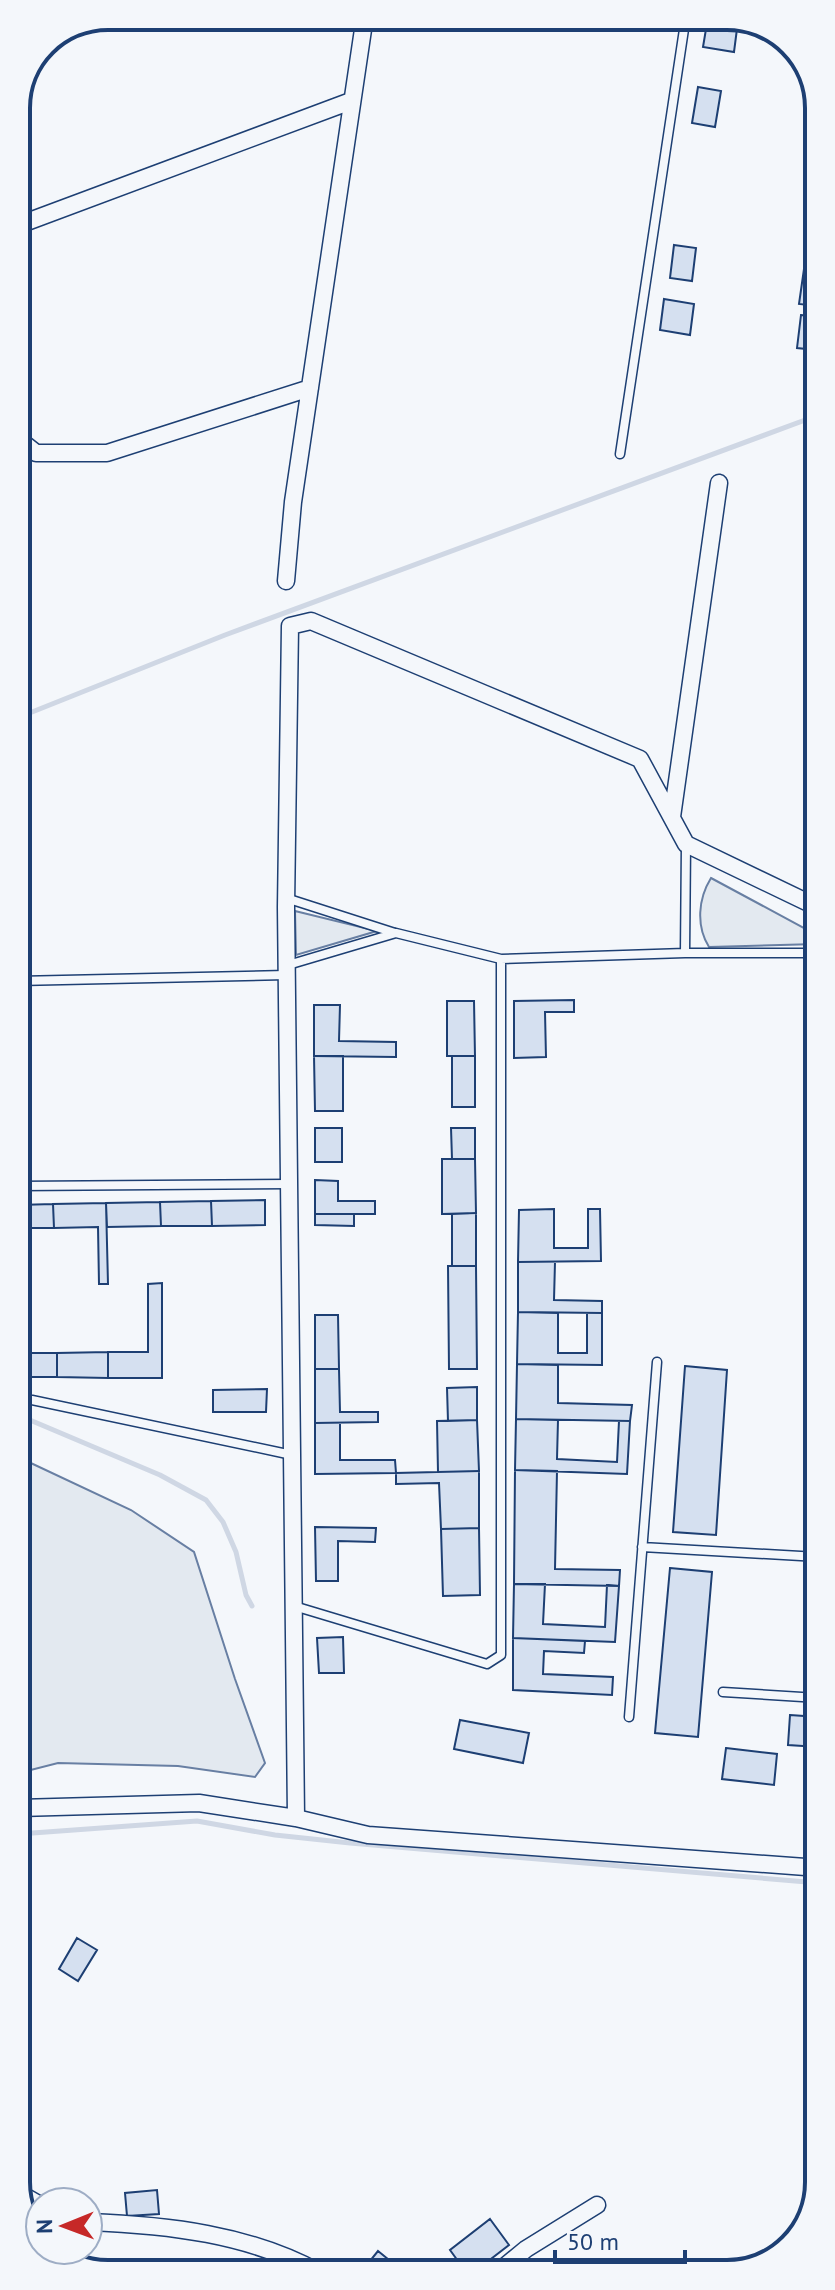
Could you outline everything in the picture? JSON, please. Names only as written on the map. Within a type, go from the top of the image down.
[{"type":"street","points":[[286,581],[293,502],[363,30]]},
{"type":"street","points":[[30,221],[351,101]]},
{"type":"street","points":[[30,448],[36,453],[107,453],[310,388]]},
{"type":"street","points":[[672,817],[719,483]]},
{"type":"street","points":[[296,1818],[286,898],[290,626],[311,621],[640,759],[686,844],[805,901]]},
{"type":"street","points":[[30,1808],[199,1803],[296,1818],[368,1835],[805,1867]]},
{"type":"street","points":[[513,2260],[597,2205]]},
{"type":"street","points":[[104,2222],[152,2224],[216,2234],[297,2260]]},
{"type":"lane","points":[[620,454],[684,30]]},
{"type":"lane","points":[[685,953],[686,844]]},
{"type":"lane","points":[[286,898],[396,933],[501,959],[805,953]]},
{"type":"lane","points":[[30,980],[287,970],[396,933]]},
{"type":"lane","points":[[293,1606],[487,1664],[501,1655],[501,959]]},
{"type":"lane","points":[[30,1186],[289,1184]]},
{"type":"lane","points":[[629,1717],[657,1362]]},
{"type":"lane","points":[[32,1400],[292,1455]]},
{"type":"lane","points":[[642,1547],[805,1556]]},
{"type":"lane","points":[[723,1692],[805,1697]]},
{"type":"shaded area","points":[[711,878],[805,929],[805,944],[709,947],[700,921],[703,895]]},
{"type":"shaded area","points":[[295,911],[377,931],[296,955]]},
{"type":"shaded area","points":[[30,1463],[131,1510],[194,1552],[265,1763],[255,1777],[178,1766],[58,1763],[30,1770]]},
{"type":"building","points":[[706,30],[737,31],[734,52],[703,47]]},
{"type":"building","points":[[698,87],[721,91],[715,127],[692,123]]},
{"type":"building","points":[[674,245],[696,248],[692,281],[670,278]]},
{"type":"building","points":[[805,262],[805,305],[799,304]]},
{"type":"building","points":[[664,299],[694,304],[690,335],[660,330]]},
{"type":"building","points":[[801,315],[805,316],[805,349],[797,348]]},
{"type":"building","points":[[574,1000],[574,1012],[545,1012],[546,1057],[514,1058],[514,1001]]},
{"type":"building","points":[[447,1001],[474,1001],[475,1056],[447,1056]]},
{"type":"building","points":[[314,1005],[340,1005],[339,1041],[396,1042],[396,1057],[314,1056]]},
{"type":"building","points":[[314,1056],[343,1056],[343,1111],[315,1111]]},
{"type":"building","points":[[452,1056],[475,1056],[475,1107],[452,1107]]},
{"type":"building","points":[[315,1128],[342,1128],[342,1162],[315,1162]]},
{"type":"building","points":[[451,1128],[475,1128],[475,1159],[452,1159]]},
{"type":"building","points":[[442,1159],[475,1159],[476,1213],[442,1214]]},
{"type":"building","points":[[315,1180],[338,1181],[338,1201],[375,1201],[375,1214],[315,1214]]},
{"type":"building","points":[[265,1200],[265,1225],[212,1226],[211,1201]]},
{"type":"building","points":[[211,1201],[212,1226],[161,1226],[160,1202]]},
{"type":"building","points":[[160,1202],[161,1226],[107,1227],[106,1203]]},
{"type":"building","points":[[106,1203],[108,1284],[99,1284],[98,1227],[54,1228],[53,1204]]},
{"type":"building","points":[[53,1204],[54,1228],[30,1228],[30,1205]]},
{"type":"building","points":[[554,1209],[554,1248],[588,1248],[588,1209],[600,1209],[601,1261],[518,1262],[519,1210]]},
{"type":"building","points":[[476,1213],[476,1266],[452,1266],[452,1214]]},
{"type":"building","points":[[315,1214],[354,1214],[354,1226],[315,1225]]},
{"type":"building","points":[[518,1262],[555,1262],[554,1300],[602,1301],[602,1313],[518,1312]]},
{"type":"building","points":[[448,1266],[476,1266],[477,1369],[449,1369]]},
{"type":"building","points":[[162,1283],[162,1378],[108,1378],[108,1352],[148,1352],[148,1284]]},
{"type":"building","points":[[518,1312],[558,1313],[558,1353],[587,1353],[587,1313],[602,1313],[602,1365],[517,1364]]},
{"type":"building","points":[[315,1315],[338,1315],[339,1369],[315,1369]]},
{"type":"building","points":[[108,1352],[108,1378],[57,1377],[57,1353]]},
{"type":"building","points":[[30,1353],[57,1353],[57,1377],[30,1377]]},
{"type":"building","points":[[517,1364],[558,1365],[558,1403],[632,1405],[630,1421],[516,1419]]},
{"type":"building","points":[[685,1366],[727,1370],[716,1535],[673,1532]]},
{"type":"building","points":[[315,1369],[339,1369],[340,1412],[378,1412],[378,1422],[315,1423]]},
{"type":"building","points":[[477,1387],[477,1420],[448,1421],[447,1388]]},
{"type":"building","points":[[267,1389],[266,1412],[213,1412],[213,1390]]},
{"type":"building","points":[[516,1419],[558,1420],[557,1459],[617,1462],[619,1421],[630,1421],[627,1474],[515,1470]]},
{"type":"building","points":[[477,1420],[479,1471],[438,1472],[437,1421]]},
{"type":"building","points":[[315,1423],[340,1423],[340,1460],[395,1460],[396,1473],[315,1474]]},
{"type":"building","points":[[515,1470],[557,1471],[555,1569],[620,1570],[619,1586],[514,1584]]},
{"type":"building","points":[[479,1471],[479,1528],[441,1529],[439,1483],[396,1484],[396,1473]]},
{"type":"building","points":[[315,1527],[376,1528],[375,1542],[338,1541],[338,1581],[316,1581]]},
{"type":"building","points":[[479,1528],[480,1595],[443,1596],[441,1529]]},
{"type":"building","points":[[670,1568],[712,1572],[698,1737],[655,1733]]},
{"type":"building","points":[[514,1584],[545,1584],[543,1624],[605,1627],[607,1585],[619,1586],[615,1642],[513,1638]]},
{"type":"building","points":[[343,1637],[344,1673],[319,1673],[317,1638]]},
{"type":"building","points":[[513,1638],[585,1641],[584,1653],[544,1651],[543,1674],[613,1677],[612,1695],[513,1690]]},
{"type":"building","points":[[790,1715],[805,1716],[805,1746],[788,1745]]},
{"type":"building","points":[[460,1720],[529,1733],[523,1763],[454,1749]]},
{"type":"building","points":[[726,1748],[777,1754],[774,1785],[722,1779]]},
{"type":"building","points":[[77,1938],[97,1950],[78,1981],[59,1969]]},
{"type":"building","points":[[157,2190],[159,2214],[127,2216],[125,2193]]},
{"type":"building","points":[[490,2219],[509,2245],[490,2260],[457,2260],[450,2250]]},
{"type":"building","points":[[378,2251],[389,2260],[371,2260]]},
{"type":"waterway","points":[[30,713],[225,635],[805,420]]},
{"type":"waterway","points":[[30,1420],[160,1475],[206,1500],[223,1522],[236,1552],[246,1595],[252,1606]]},
{"type":"waterway","points":[[30,1833],[197,1821],[275,1835],[350,1843],[805,1882]]}]
